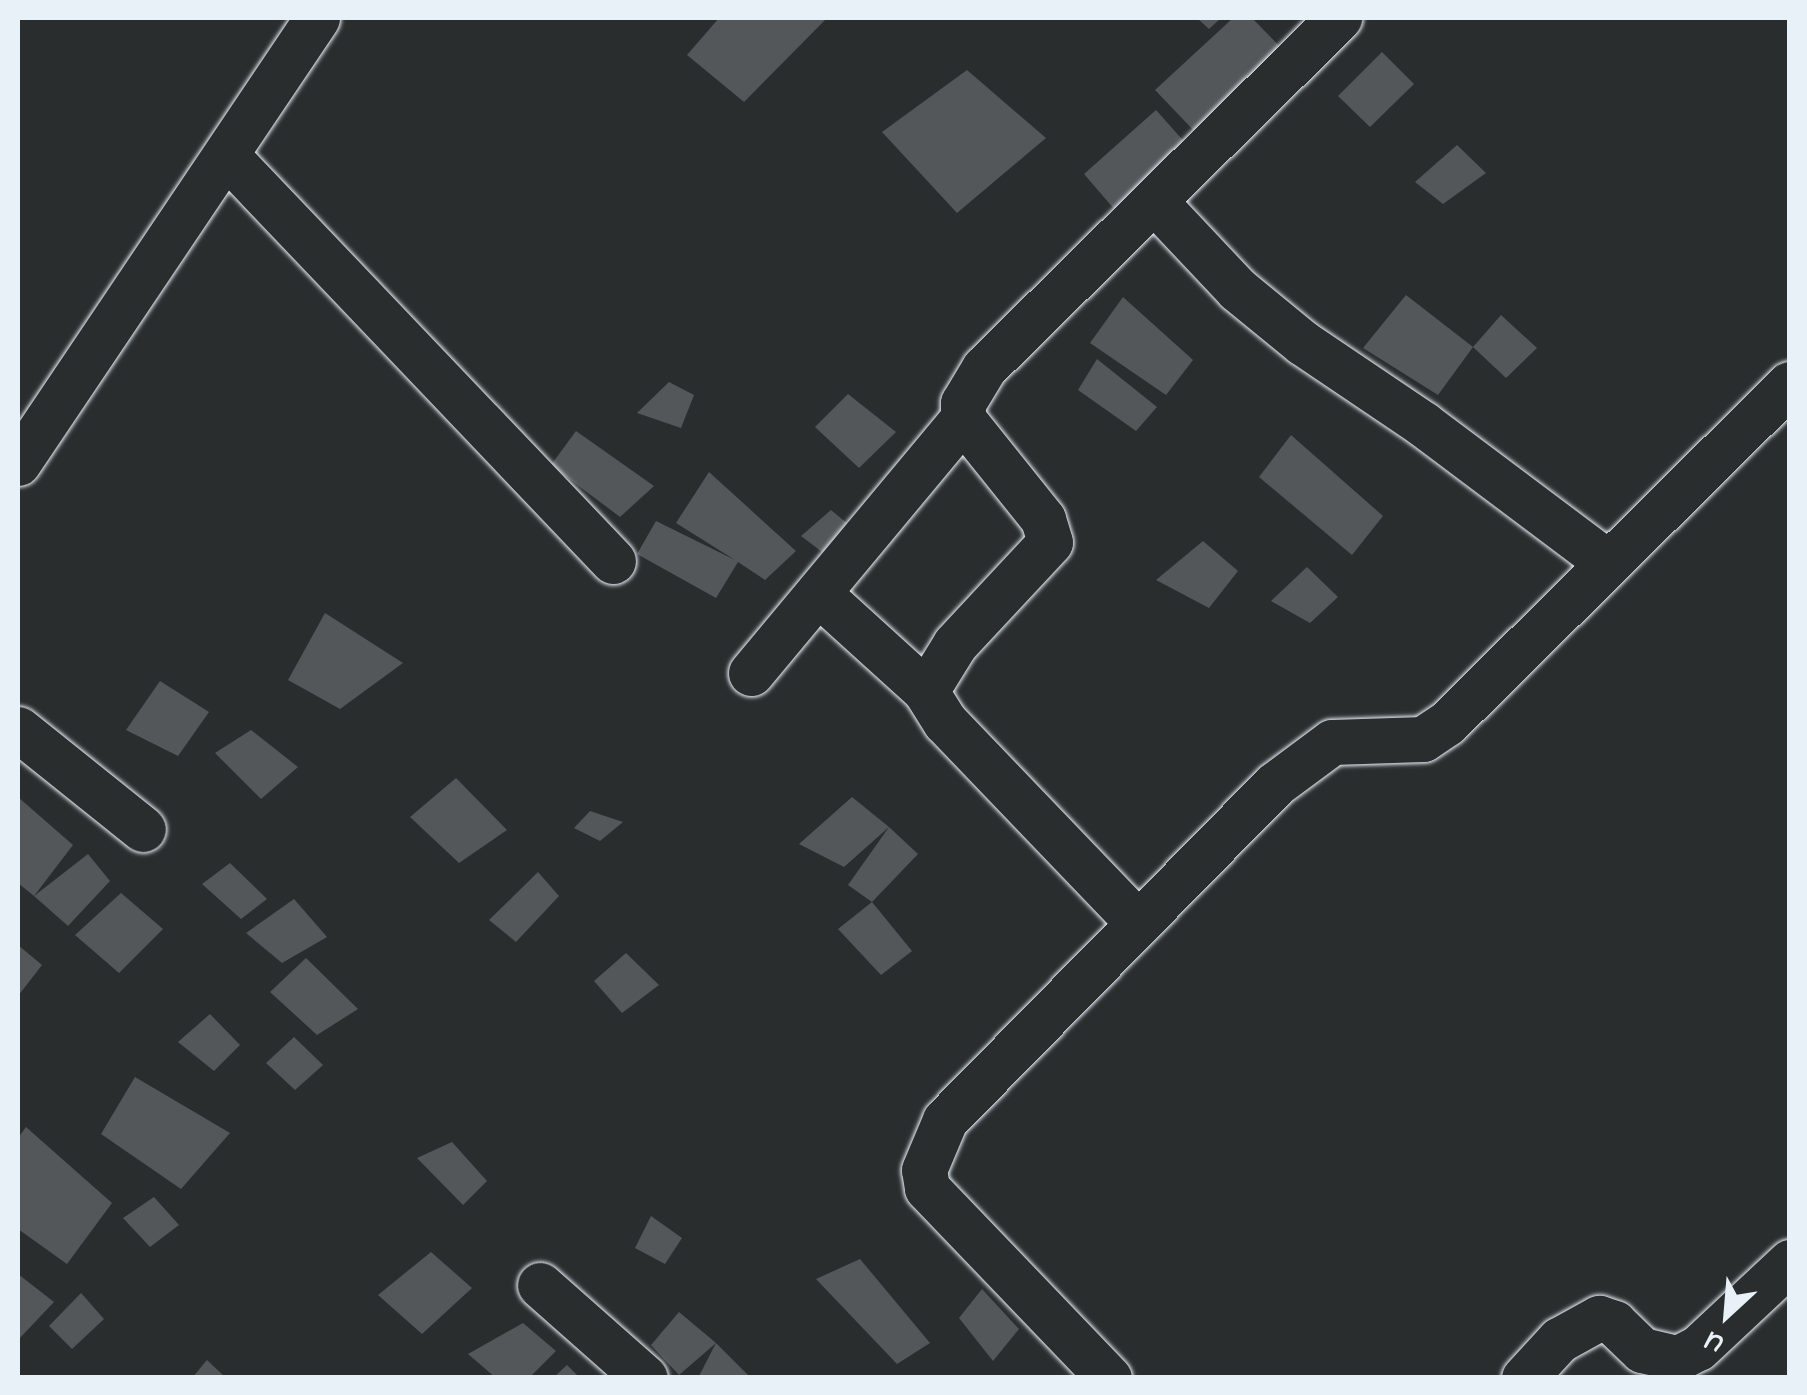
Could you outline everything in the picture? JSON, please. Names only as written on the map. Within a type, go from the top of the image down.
[{"type":"street","points":[[18,463],[228,157],[318,18]]},
{"type":"street","points":[[751,673],[962,419],[966,389],[984,368],[1157,204],[1339,18]]},
{"type":"street","points":[[228,157],[614,561]]},
{"type":"street","points":[[1157,204],[1237,289],[1303,343],[1423,424],[1607,562]]},
{"type":"street","points":[[1109,1378],[1083,1344],[937,1204],[924,1170],[945,1120],[970,1090],[1307,757],[1359,737],[1423,739],[1448,723],[1790,384]]},
{"type":"street","points":[[926,691],[955,644],[1046,554],[1050,542],[1043,519],[962,419]]},
{"type":"street","points":[[818,593],[926,691],[945,722],[1138,923]]},
{"type":"street","points":[[18,730],[143,829]]},
{"type":"street","points":[[1524,1378],[1560,1340],[1598,1318],[1614,1322],[1642,1350],[1678,1358],[1698,1348],[1790,1262]]},
{"type":"street","points":[[540,1285],[645,1378]]},
{"type":"building","points":[[719,18],[827,18],[744,102],[687,55]]},
{"type":"building","points":[[1197,18],[1221,18],[1209,29]]},
{"type":"building","points":[[1233,18],[1252,18],[1287,54],[1199,136],[1155,90]]},
{"type":"building","points":[[1382,52],[1414,84],[1370,127],[1338,96]]},
{"type":"building","points":[[967,70],[1046,138],[957,213],[882,132]]},
{"type":"building","points":[[1156,110],[1189,147],[1115,210],[1084,174]]},
{"type":"building","points":[[1457,145],[1486,173],[1443,204],[1415,182]]},
{"type":"building","points":[[1406,295],[1473,347],[1438,395],[1363,348]]},
{"type":"building","points":[[1123,297],[1193,360],[1166,395],[1090,343]]},
{"type":"building","points":[[1501,315],[1537,348],[1506,378],[1473,347]]},
{"type":"building","points":[[1097,359],[1157,407],[1136,431],[1078,390]]},
{"type":"building","points":[[669,382],[694,395],[681,428],[637,413]]},
{"type":"building","points":[[848,394],[896,432],[859,468],[815,427]]},
{"type":"building","points":[[576,431],[654,486],[620,517],[551,465]]},
{"type":"building","points":[[1291,435],[1383,516],[1352,555],[1259,477]]},
{"type":"building","points":[[709,472],[796,551],[765,580],[738,562],[716,598],[637,554],[656,521],[735,560],[676,523]]},
{"type":"building","points":[[831,510],[854,529],[830,558],[801,536]]},
{"type":"building","points":[[1203,541],[1238,571],[1209,608],[1156,580]]},
{"type":"building","points":[[1307,567],[1338,597],[1310,623],[1271,601]]},
{"type":"building","points":[[325,613],[403,663],[340,709],[288,680]]},
{"type":"building","points":[[160,681],[209,712],[178,756],[126,730]]},
{"type":"building","points":[[251,730],[298,767],[261,799],[215,753]]},
{"type":"building","points":[[456,778],[507,830],[459,863],[410,817]]},
{"type":"building","points":[[18,797],[73,845],[34,896],[18,883]]},
{"type":"building","points":[[852,797],[889,827],[844,867],[799,844]]},
{"type":"building","points":[[590,811],[623,822],[600,841],[574,828]]},
{"type":"building","points":[[889,827],[918,854],[872,902],[848,885]]},
{"type":"building","points":[[88,854],[110,881],[68,926],[34,896]]},
{"type":"building","points":[[230,863],[267,899],[241,919],[202,884]]},
{"type":"building","points":[[538,872],[559,896],[516,942],[489,920]]},
{"type":"building","points":[[121,893],[163,929],[119,973],[75,935]]},
{"type":"building","points":[[294,899],[327,937],[282,963],[246,933]]},
{"type":"building","points":[[872,902],[912,951],[881,975],[838,929]]},
{"type":"building","points":[[18,945],[42,965],[18,996]]},
{"type":"building","points":[[626,953],[659,985],[622,1013],[594,981]]},
{"type":"building","points":[[306,958],[358,1009],[317,1035],[270,992]]},
{"type":"building","points":[[210,1014],[240,1045],[214,1071],[178,1042]]},
{"type":"building","points":[[294,1037],[323,1065],[295,1090],[266,1063]]},
{"type":"building","points":[[135,1077],[230,1133],[181,1189],[101,1134]]},
{"type":"building","points":[[26,1127],[112,1203],[67,1264],[18,1229],[18,1138]]},
{"type":"building","points":[[452,1142],[487,1181],[463,1205],[417,1158]]},
{"type":"building","points":[[154,1197],[179,1225],[150,1247],[123,1218]]},
{"type":"building","points":[[651,1216],[682,1238],[665,1264],[635,1248]]},
{"type":"building","points":[[431,1252],[472,1288],[422,1334],[378,1295]]},
{"type":"building","points":[[860,1259],[930,1343],[897,1364],[816,1279]]},
{"type":"building","points":[[18,1274],[54,1302],[18,1340]]},
{"type":"building","points":[[982,1289],[1019,1329],[993,1361],[959,1318]]},
{"type":"building","points":[[81,1293],[104,1319],[72,1349],[49,1326]]},
{"type":"building","points":[[679,1312],[716,1343],[679,1375],[651,1345]]},
{"type":"building","points":[[523,1323],[556,1351],[529,1378],[496,1378],[468,1354]]},
{"type":"building","points":[[716,1343],[751,1378],[698,1378]]},
{"type":"building","points":[[207,1360],[226,1378],[192,1378]]},
{"type":"building","points":[[567,1365],[580,1378],[553,1378]]}]
